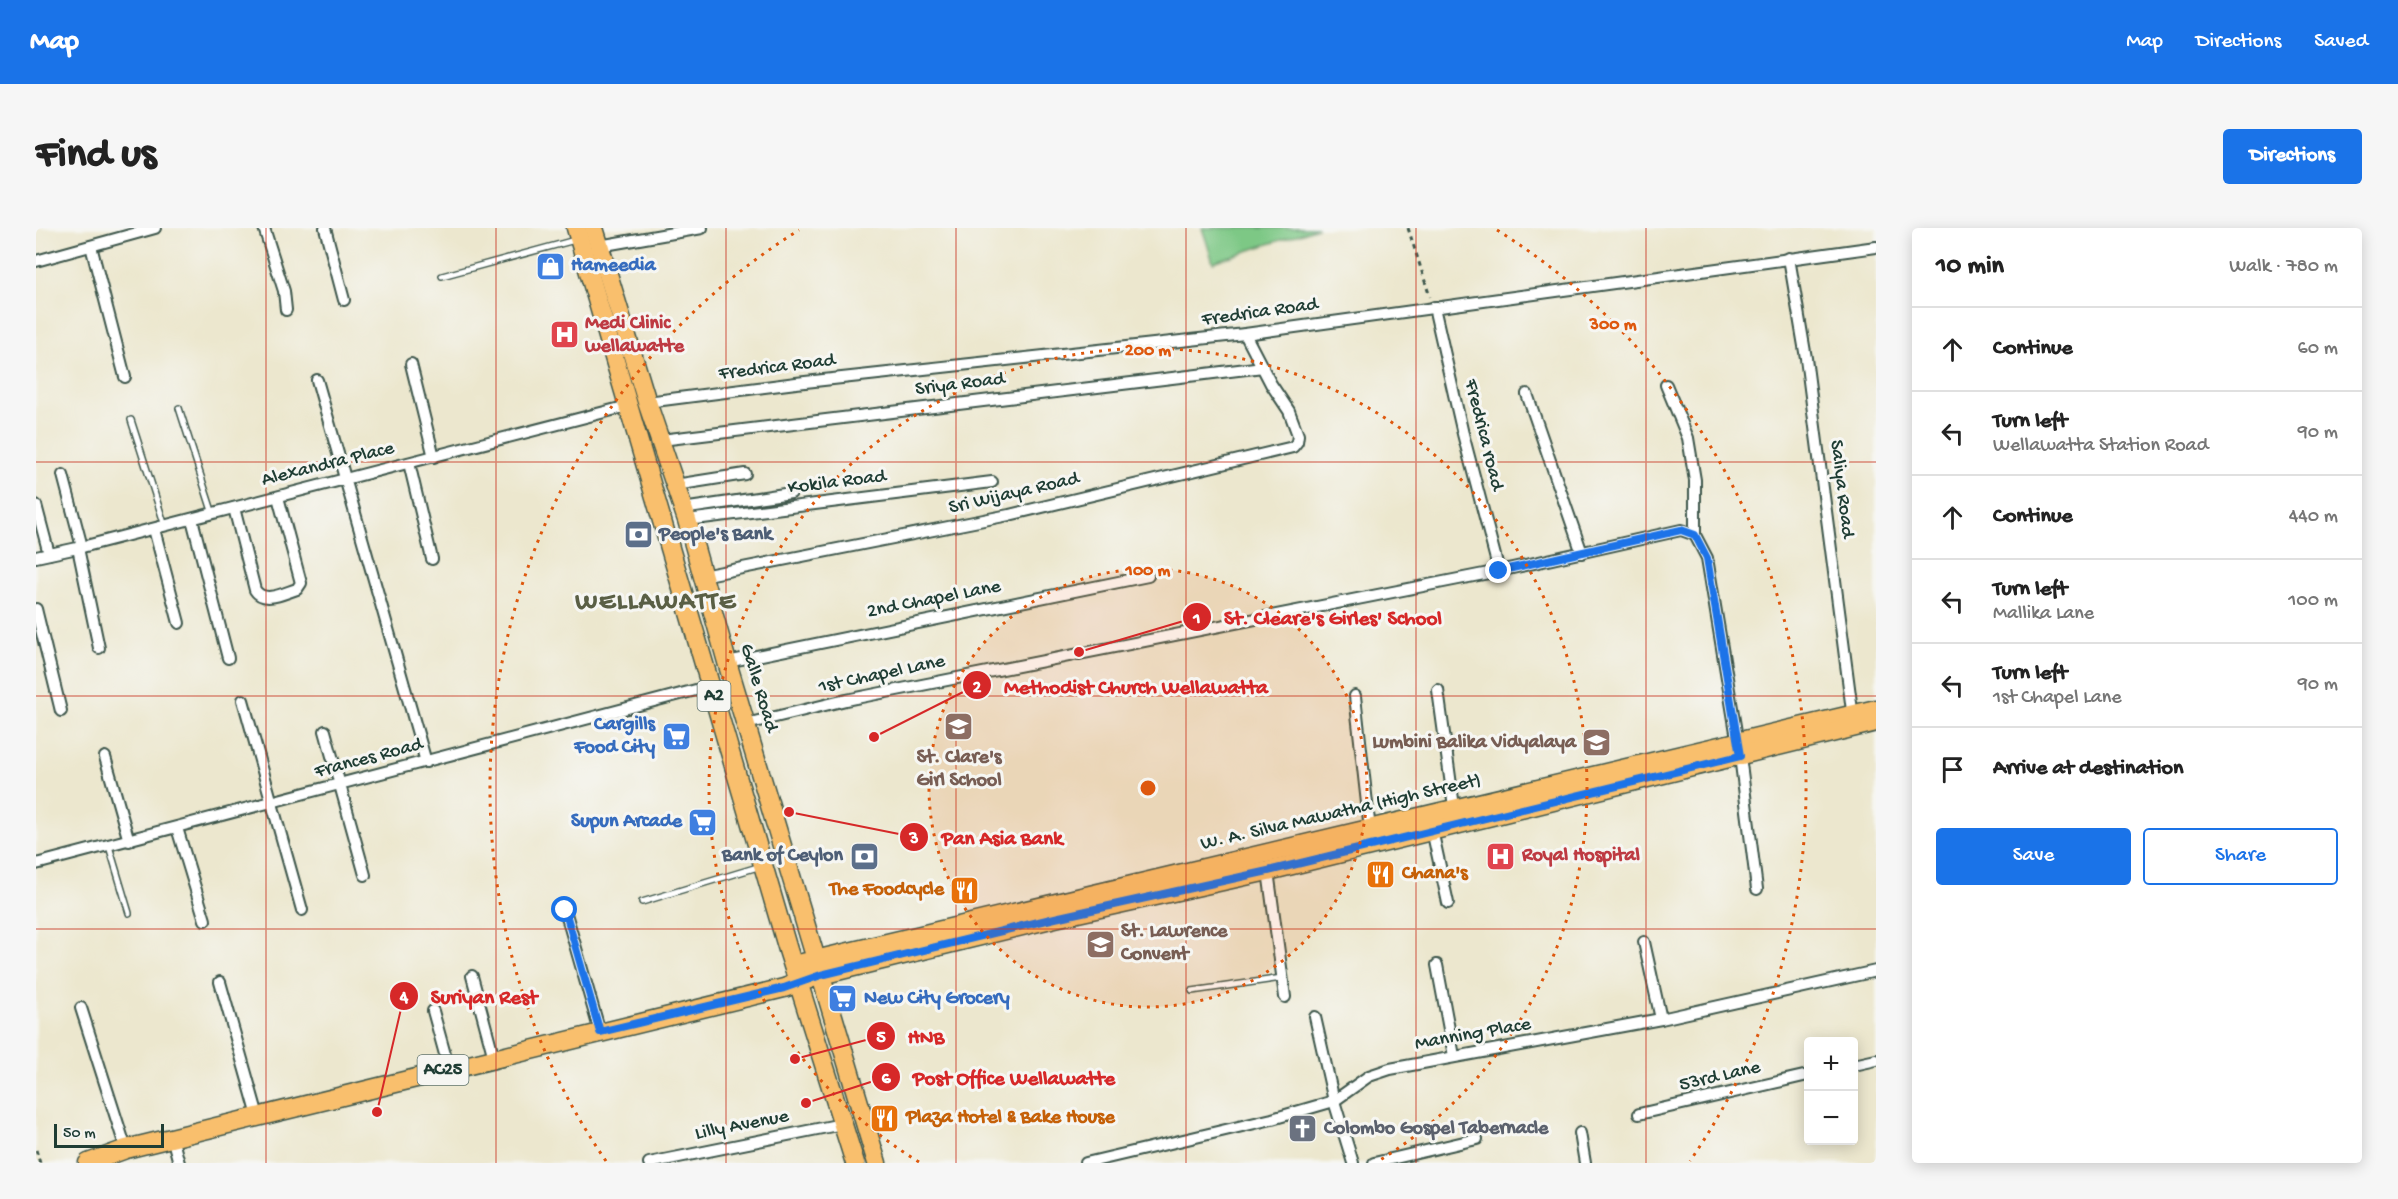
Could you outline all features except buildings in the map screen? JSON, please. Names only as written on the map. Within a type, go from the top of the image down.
[{"type":"main road","name":"Galle Road","points":[[587,235],[608,306],[628,406],[763,865],[855,1163]]},
{"type":"main road","name":"Galle Road","points":[[608,306],[661,440],[877,1163]]},
{"type":"main road","name":"W. A. Silva Mawatha (High Street)","points":[[818,968],[1371,830],[1456,817],[1738,749],[1854,719],[1876,709]]},
{"type":"main road","name":"W. A. Silva Mawatha (High Street)","points":[[1854,719],[1876,722]]},
{"type":"main road","name":"W. A. Silva Mawatha (High Street)","points":[[818,968],[1268,871],[1432,830],[1456,817]]},
{"type":"main road","points":[[797,974],[818,968]]},
{"type":"main road","name":"AC25","points":[[88,1163],[126,1149],[172,1137],[784,988],[797,974]]},
{"type":"street","points":[[36,261],[154,228]]},
{"type":"street","points":[[264,228],[284,291],[286,310]]},
{"type":"street","points":[[325,228],[344,300]]},
{"type":"street","points":[[587,235],[702,228]]},
{"type":"street","points":[[91,246],[125,377]]},
{"type":"street","name":"Fredrica Road","points":[[647,402],[796,383],[1245,334],[1876,247]]},
{"type":"street","name":"Saliya Road","points":[[1789,258],[1808,370],[1854,719]]},
{"type":"street","name":"Fredrica road","points":[[1434,307],[1463,434],[1499,571]]},
{"type":"street","points":[[1245,334],[1263,368]]},
{"type":"street","points":[[411,364],[434,457]]},
{"type":"street","name":"Sri Wijaya Road","points":[[702,576],[1009,515],[1293,447],[1298,442],[1298,435],[1289,411],[1263,368]]},
{"type":"street","name":"Sriya Road","points":[[661,440],[1263,368]]},
{"type":"street","points":[[317,380],[426,762]]},
{"type":"street","points":[[1666,385],[1688,438],[1695,480],[1695,535],[1707,558],[1738,749],[1757,889]]},
{"type":"street","points":[[1527,394],[1582,553]]},
{"type":"street","name":"Alexandra Place","points":[[36,557],[80,548],[628,406]]},
{"type":"street","points":[[409,463],[432,559]]},
{"type":"street","points":[[675,485],[745,474]]},
{"type":"street","points":[[63,475],[99,648]]},
{"type":"street","name":"Kokila Road","points":[[684,515],[992,482]]},
{"type":"street","points":[[684,515],[791,493]]},
{"type":"street","points":[[234,508],[255,590],[258,596],[265,598],[297,589],[301,583],[278,497]]},
{"type":"street","points":[[36,505],[49,554]]},
{"type":"street","points":[[192,519],[228,658]]},
{"type":"street","points":[[160,527],[179,623]]},
{"type":"street","name":"1st Chapel Lane","points":[[746,724],[846,700],[1499,571],[1681,530],[1695,535]]},
{"type":"street","name":"2nd Chapel Lane","points":[[727,662],[1148,576]]},
{"type":"street","points":[[36,609],[61,711]]},
{"type":"street","name":"Frances Road","points":[[36,864],[711,686]]},
{"type":"street","points":[[1438,690],[1456,817]]},
{"type":"street","points":[[1355,696],[1371,830]]},
{"type":"street","points":[[243,700],[270,804],[302,910]]},
{"type":"street","points":[[325,731],[365,875]]},
{"type":"street","points":[[105,757],[129,841]]},
{"type":"street","points":[[177,828],[205,921]]},
{"type":"street","points":[[1432,830],[1448,903]]},
{"type":"street","points":[[1268,871],[1285,997]]},
{"type":"street","points":[[565,910],[600,1032]]},
{"type":"street","points":[[1644,942],[1661,1019]]},
{"type":"street","points":[[1437,965],[1454,1056]]},
{"type":"street","name":"Manning Place","points":[[1086,1163],[1272,1119],[1334,1101],[1351,1087],[1380,1072],[1454,1056],[1661,1019],[1876,971]]},
{"type":"street","points":[[472,976],[494,1058]]},
{"type":"street","points":[[220,982],[258,1116]]},
{"type":"street","points":[[81,1008],[126,1149]]},
{"type":"street","points":[[433,1011],[449,1068]]},
{"type":"street","points":[[1315,1017],[1334,1101],[1353,1163]]},
{"type":"street","points":[[1858,1064],[1876,1059]]},
{"type":"street","name":"53rd Lane","points":[[1639,1114],[1804,1076]]},
{"type":"street","name":"Lilly Avenue","points":[[649,1163],[842,1124]]},
{"type":"street","points":[[1580,1133],[1585,1163]]},
{"type":"street","points":[[172,1137],[179,1163]]},
{"type":"street","points":[[1374,1163],[1477,1139]]},
{"type":"lane","points":[[442,276],[587,235]]},
{"type":"lane","points":[[179,408],[213,513]]},
{"type":"lane","points":[[131,420],[160,527]]},
{"type":"lane","points":[[109,846],[129,913]]},
{"type":"lane","points":[[642,902],[763,865]]},
{"type":"lane","points":[[1192,991],[1282,978]]},
{"type":"path","points":[[1408,228],[1434,307]]},
{"type":"path","points":[[36,1150],[40,1163]]},
{"type":"green space","points":[[1202,228],[1318,228],[1213,262]]},
{"type":"place","name":"Hameedia","points":[[550,266]]},
{"type":"place","name":"Medi Clinic wellawatte","points":[[564,335]]},
{"type":"place","name":"People's Bank","points":[[638,535]]},
{"type":"place","name":"St. Cleare's Girles' School","points":[[1079,652]]},
{"type":"place","name":"St. Clare's Girl School","points":[[959,727]]},
{"type":"place","name":"Cargills Food City","points":[[676,737]]},
{"type":"place","name":"Methodist Church Wellawatta","points":[[874,737]]},
{"type":"place","name":"Lumbini Balika Vidyalaya","points":[[1597,743]]},
{"type":"place","name":"Pan Asia Bank","points":[[789,812]]},
{"type":"place","name":"Supun Arcade","points":[[703,822]]},
{"type":"place","name":"Bank of Ceylon","points":[[864,856]]},
{"type":"place","name":"Royal Hospital","points":[[1501,856]]},
{"type":"place","name":"Chana's","points":[[1381,874]]},
{"type":"place","name":"The Foodcycle","points":[[965,890]]},
{"type":"place","name":"St. Lawrence Convent","points":[[1100,944]]},
{"type":"place","name":"New City Grocery","points":[[843,999]]},
{"type":"place","name":"HNB","points":[[795,1059]]},
{"type":"place","name":"Post Office Wellawatte","points":[[806,1103]]},
{"type":"place","name":"Suriyan Rest","points":[[377,1112]]},
{"type":"place","name":"Plaza Hotel & Bake House","points":[[885,1118]]},
{"type":"place","name":"Colombo Gospel Tabernacle","points":[[1303,1129]]},
{"type":"district","name":"WELLAWATTE","points":[[656,603]]},
{"type":"route","points":[[565,910],[600,1032],[784,988],[821,975],[1055,918],[1268,871],[1740,756],[1707,558],[1695,535],[1681,530],[1499,571]]}]
